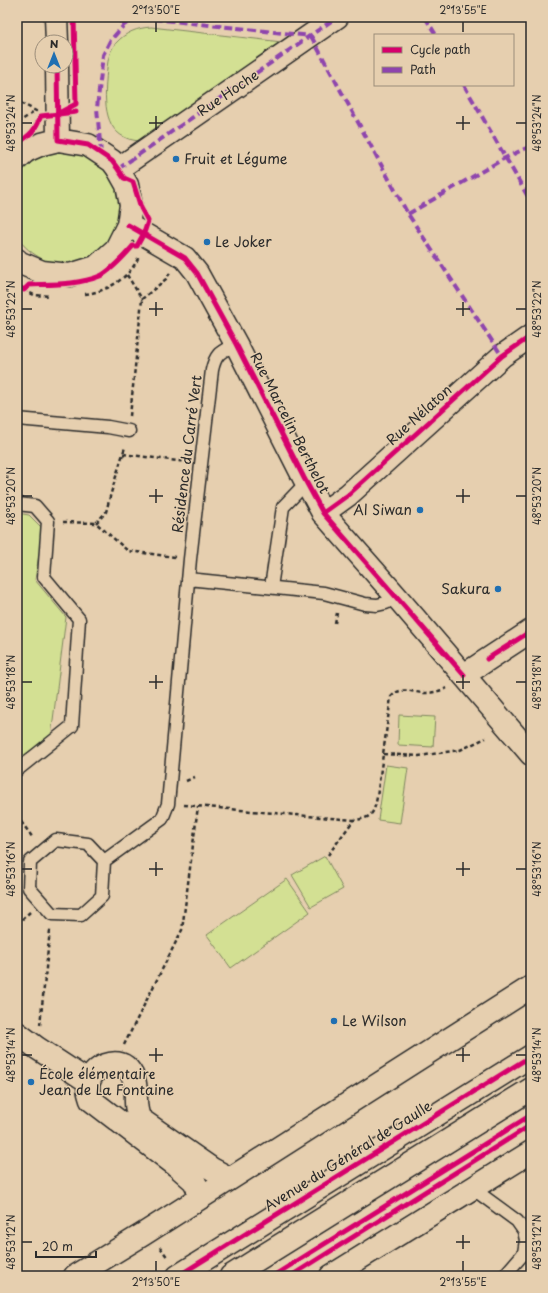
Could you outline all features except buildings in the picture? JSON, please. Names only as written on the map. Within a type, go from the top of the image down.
[{"type":"street","points":[[56,17],[57,34]]},
{"type":"street","name":"Rue Hoche","points":[[118,168],[337,17]]},
{"type":"street","points":[[57,74],[58,140]]},
{"type":"street","points":[[17,159],[26,151],[42,144],[58,140],[88,145],[112,161],[118,168],[127,185],[131,205],[128,225],[116,249],[96,267],[70,275],[42,272],[17,262]]},
{"type":"street","name":"Rue Marcelin Berthelot","points":[[128,225],[185,258],[197,273],[236,344],[322,513],[395,595],[531,754]]},
{"type":"street","name":"Rue Nélaton","points":[[322,513],[348,495],[502,356],[531,336]]},
{"type":"street","points":[[464,675],[531,631]]},
{"type":"street","points":[[75,1276],[531,986]]},
{"type":"street","points":[[17,1033],[89,1082]]},
{"type":"street","name":"Avenue du Général de Gaulle","points":[[174,1268],[531,1056]]},
{"type":"street","points":[[198,1199],[198,1189],[194,1181],[177,1166],[91,1100],[88,1092],[89,1082],[92,1075],[98,1068],[115,1064],[127,1068],[133,1075],[136,1086],[136,1112],[140,1119],[212,1169],[229,1178]]},
{"type":"street","points":[[231,1276],[531,1089]]},
{"type":"street","points":[[331,1276],[531,1152]]},
{"type":"lane","name":"Résidence du Carré Vert","points":[[104,861],[162,819],[168,804],[190,559],[214,360],[220,352],[236,344]]},
{"type":"lane","points":[[17,419],[108,427],[129,431]]},
{"type":"lane","points":[[271,588],[283,507],[306,483]]},
{"type":"lane","points":[[17,504],[35,506],[48,521],[44,577],[79,619],[72,726],[17,770]]},
{"type":"lane","points":[[188,579],[324,593],[365,604],[377,605],[386,603],[395,595]]},
{"type":"lane","points":[[56,840],[88,844],[104,861],[102,896],[81,915],[52,914],[29,888],[30,862],[43,851],[56,840]]},
{"type":"lane","points":[[472,1188],[517,1221],[524,1231],[526,1240],[524,1253],[504,1276]]},
{"type":"path","points":[[17,40],[21,103],[36,112],[17,123]]},
{"type":"path","points":[[142,299],[166,279],[172,271]]},
{"type":"path","points":[[96,523],[106,512],[129,431],[142,299],[127,275]]},
{"type":"path","points":[[24,290],[29,285]]},
{"type":"path","points":[[123,454],[201,464]]},
{"type":"path","points":[[48,521],[96,523],[128,551],[190,559]]},
{"type":"path","points":[[168,804],[365,820],[375,808],[391,697],[396,692],[402,690],[424,693],[439,692],[448,688],[464,675]]},
{"type":"path","points":[[383,754],[419,756],[460,750],[486,738]]},
{"type":"path","points":[[115,1064],[182,930],[198,806]]},
{"type":"path","points":[[17,816],[43,851]]},
{"type":"path","points":[[328,855],[353,820]]},
{"type":"path","points":[[37,1048],[52,914]]},
{"type":"path","points":[[159,1245],[174,1268]]},
{"type":"green space","points":[[151,27],[282,42],[140,141],[129,139],[120,135],[114,128],[107,111],[105,91],[108,61],[113,47],[124,36],[132,31]]},
{"type":"green space","points":[[70,151],[86,155],[101,164],[109,173],[118,189],[121,202],[120,215],[117,228],[111,240],[102,250],[77,262],[60,264],[44,260],[25,247],[19,240],[17,236],[17,179],[27,166],[46,154]]},
{"type":"green space","points":[[17,513],[29,515],[43,529],[35,580],[66,617],[51,736],[17,760]]},
{"type":"green space","points":[[399,715],[435,717],[433,747],[398,745]]},
{"type":"green space","points":[[386,765],[408,768],[400,823],[378,820]]},
{"type":"green space","points":[[325,856],[343,889],[311,907],[292,875]]},
{"type":"green space","points":[[287,879],[310,912],[231,968],[207,935]]},
{"type":"marked path","points":[[116,17],[124,25]]},
{"type":"marked path","points":[[118,169],[337,17]]},
{"type":"marked path","points":[[425,17],[435,34]]},
{"type":"marked path","points":[[101,154],[97,108],[103,55],[110,41],[124,25],[133,19],[145,18],[311,36]]},
{"type":"marked path","points":[[311,36],[408,214],[502,356]]},
{"type":"marked path","points":[[465,86],[531,202]]},
{"type":"marked path","points":[[408,214],[505,158],[531,146]]},
{"type":"cycle path","points":[[57,114],[76,104],[74,17]]},
{"type":"cycle path","points":[[17,286],[24,290],[29,285],[74,283],[100,276],[113,267],[133,246],[137,246],[148,221],[141,208],[133,182],[124,178],[112,161],[88,145],[58,140],[57,74]]},
{"type":"cycle path","points":[[17,144],[32,132],[41,116],[76,112]]},
{"type":"cycle path","points":[[128,225],[185,258],[197,273],[236,344],[323,513],[464,675]]},
{"type":"cycle path","points":[[323,513],[348,495],[502,356],[531,336]]},
{"type":"cycle path","points":[[487,659],[531,631]]},
{"type":"cycle path","points":[[178,1276],[531,1056]]},
{"type":"cycle path","points":[[273,1276],[531,1115]]},
{"type":"cycle path","points":[[291,1276],[531,1125]]},
{"type":"place","name":"Fruit et Légume","points":[[176,159]]},
{"type":"place","name":"Le Joker","points":[[207,242]]},
{"type":"place","name":"Al Siwan","points":[[420,510]]},
{"type":"place","name":"Sakura","points":[[498,589]]},
{"type":"place","name":"Le Wilson","points":[[334,1021]]},
{"type":"place","name":"École élémentaire Jean de La Fontaine","points":[[31,1082]]}]
